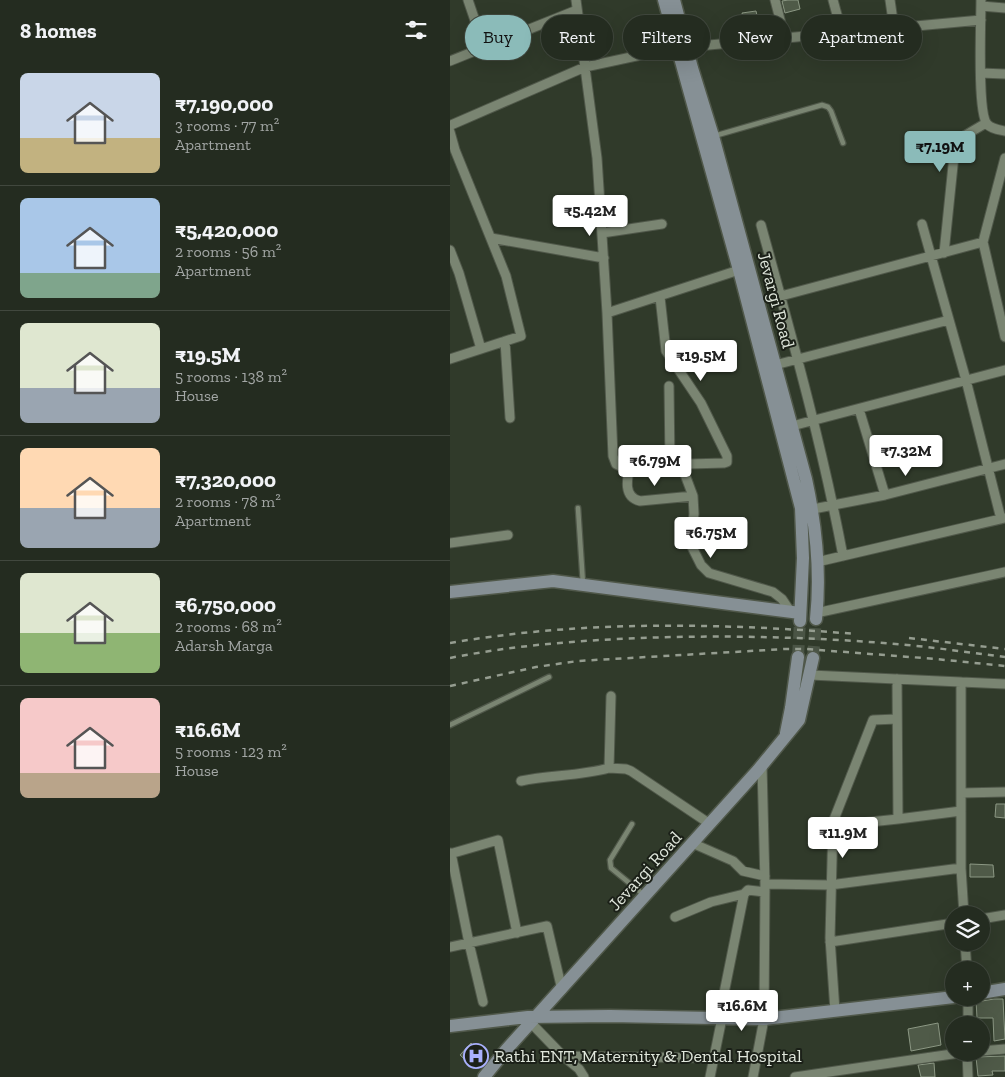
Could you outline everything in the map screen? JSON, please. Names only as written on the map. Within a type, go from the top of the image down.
[{"type":"main road","points":[[664,0],[670,15]]},
{"type":"main road","name":"Jevargi Road","points":[[674,0],[677,15]]},
{"type":"main road","points":[[450,592],[553,581],[797,615],[807,511],[739,270],[685,60]]},
{"type":"main road","name":"Jevargi Road","points":[[687,60],[713,136],[792,426],[807,511],[816,533],[816,616]]},
{"type":"main road","points":[[785,736],[798,657]]},
{"type":"main road","name":"Jevargi Road","points":[[484,1077],[710,824],[799,720],[813,658]]},
{"type":"main road","points":[[990,992],[1005,989]]},
{"type":"main road","points":[[453,1028],[534,1020],[764,1019],[945,997]]},
{"type":"street","points":[[468,0],[473,15]]},
{"type":"street","points":[[576,0],[597,158],[607,313],[613,456],[616,464],[620,466],[721,464],[727,462],[728,460],[701,403],[666,350],[660,296]]},
{"type":"street","points":[[774,0],[778,15]]},
{"type":"street","points":[[833,0],[837,15]]},
{"type":"street","points":[[890,0],[892,15]]},
{"type":"street","points":[[1005,8],[981,3],[982,104],[986,123],[990,127],[1005,131]]},
{"type":"street","points":[[531,28],[577,10]]},
{"type":"street","points":[[922,25],[981,20]]},
{"type":"street","points":[[450,61],[465,55]]},
{"type":"street","points":[[450,125],[585,67],[623,59]]},
{"type":"street","points":[[982,73],[1005,74]]},
{"type":"street","points":[[944,253],[955,146],[964,136],[986,123]]},
{"type":"street","points":[[450,359],[521,336],[506,276],[451,136]]},
{"type":"street","points":[[1005,158],[1000,190],[983,242],[1005,337]]},
{"type":"street","points":[[602,233],[662,224]]},
{"type":"street","points":[[761,224],[814,421],[834,505],[843,556]]},
{"type":"street","points":[[817,562],[1003,518],[922,224]]},
{"type":"street","points":[[491,238],[604,258]]},
{"type":"street","points":[[781,296],[983,242]]},
{"type":"street","points":[[450,250],[481,349]]},
{"type":"street","points":[[607,313],[739,270]]},
{"type":"street","points":[[775,365],[949,320]]},
{"type":"street","points":[[505,341],[510,418]]},
{"type":"street","points":[[792,426],[1005,370]]},
{"type":"street","points":[[670,386],[670,465]]},
{"type":"street","points":[[860,409],[885,494]]},
{"type":"street","points":[[681,464],[693,496],[694,514],[690,543],[704,570],[773,592],[797,615]]},
{"type":"street","points":[[807,511],[1005,464]]},
{"type":"street","points":[[630,465],[627,489],[630,496],[634,499],[693,496]]},
{"type":"street","points":[[450,544],[508,535]]},
{"type":"street","points":[[816,616],[1005,572]]},
{"type":"street","points":[[810,675],[1005,684]]},
{"type":"street","points":[[897,679],[898,819]]},
{"type":"street","points":[[960,682],[961,868],[963,906]]},
{"type":"street","points":[[609,768],[611,696]]},
{"type":"street","points":[[835,1011],[830,942],[833,822],[874,720],[897,719]]},
{"type":"street","points":[[753,1077],[764,1019],[765,884],[762,765]]},
{"type":"street","points":[[521,781],[546,776],[590,773],[609,768],[626,769],[710,824]]},
{"type":"street","points":[[961,793],[1005,792]]},
{"type":"street","points":[[833,826],[961,812]]},
{"type":"street","points":[[483,1002],[451,854],[498,840],[517,933]]},
{"type":"street","points":[[692,844],[733,861],[742,871],[765,884]]},
{"type":"street","points":[[675,917],[711,902],[744,894],[748,890],[765,884],[830,886],[961,868]]},
{"type":"street","points":[[710,1077],[744,894]]},
{"type":"street","points":[[990,918],[1005,915]]},
{"type":"street","points":[[830,942],[945,925]]},
{"type":"street","points":[[450,947],[547,926],[562,990]]},
{"type":"street","points":[[534,1020],[563,1056],[579,1069],[584,1077]]},
{"type":"street","points":[[990,1050],[1005,1049]]},
{"type":"street","points":[[795,1077],[945,1055]]},
{"type":"street","points":[[563,1056],[714,1058]]},
{"type":"street","points":[[967,1061],[968,1077]]},
{"type":"lane","points":[[713,136],[822,106],[828,107],[831,111],[843,143]]},
{"type":"lane","points":[[578,508],[583,585]]},
{"type":"lane","points":[[450,725],[549,678]]},
{"type":"lane","points":[[632,824],[609,864],[611,868],[645,896]]},
{"type":"building","points":[[798,0],[800,9],[785,13],[782,1]]},
{"type":"building","points":[[756,11],[757,15],[742,15],[742,13]]},
{"type":"building","points":[[996,804],[1005,804],[1005,818],[995,817]]},
{"type":"building","points":[[970,864],[993,865],[994,877],[970,877]]},
{"type":"building","points":[[1003,999],[1005,1039],[994,1041],[993,1018],[990,1018],[990,1016],[977,1016],[976,1006],[990,1006],[990,1000]]},
{"type":"building","points":[[938,1023],[941,1045],[911,1051],[908,1029]]},
{"type":"building","points":[[471,1043],[485,1056],[474,1068],[460,1055]]},
{"type":"building","points":[[1005,1056],[1005,1071],[992,1071],[993,1075],[978,1076],[976,1061],[990,1061],[990,1057]]},
{"type":"building","points":[[934,1063],[935,1077],[921,1077],[918,1065]]},
{"type":"tunnel","points":[[813,658],[816,619]]},
{"type":"tunnel","points":[[798,657],[800,621]]},
{"type":"railway","points":[[450,643],[551,630],[602,627],[704,626],[856,634]]},
{"type":"railway","points":[[450,658],[562,643],[638,638],[715,637],[869,642],[919,646],[1005,657]]},
{"type":"railway","points":[[909,638],[1005,649]]},
{"type":"railway","points":[[450,686],[536,667],[578,661],[785,649],[936,659],[1005,666]]},
{"type":"place","name":"Rathi ENT, Maternity & Dental Hospital","points":[[476,1056]]}]
